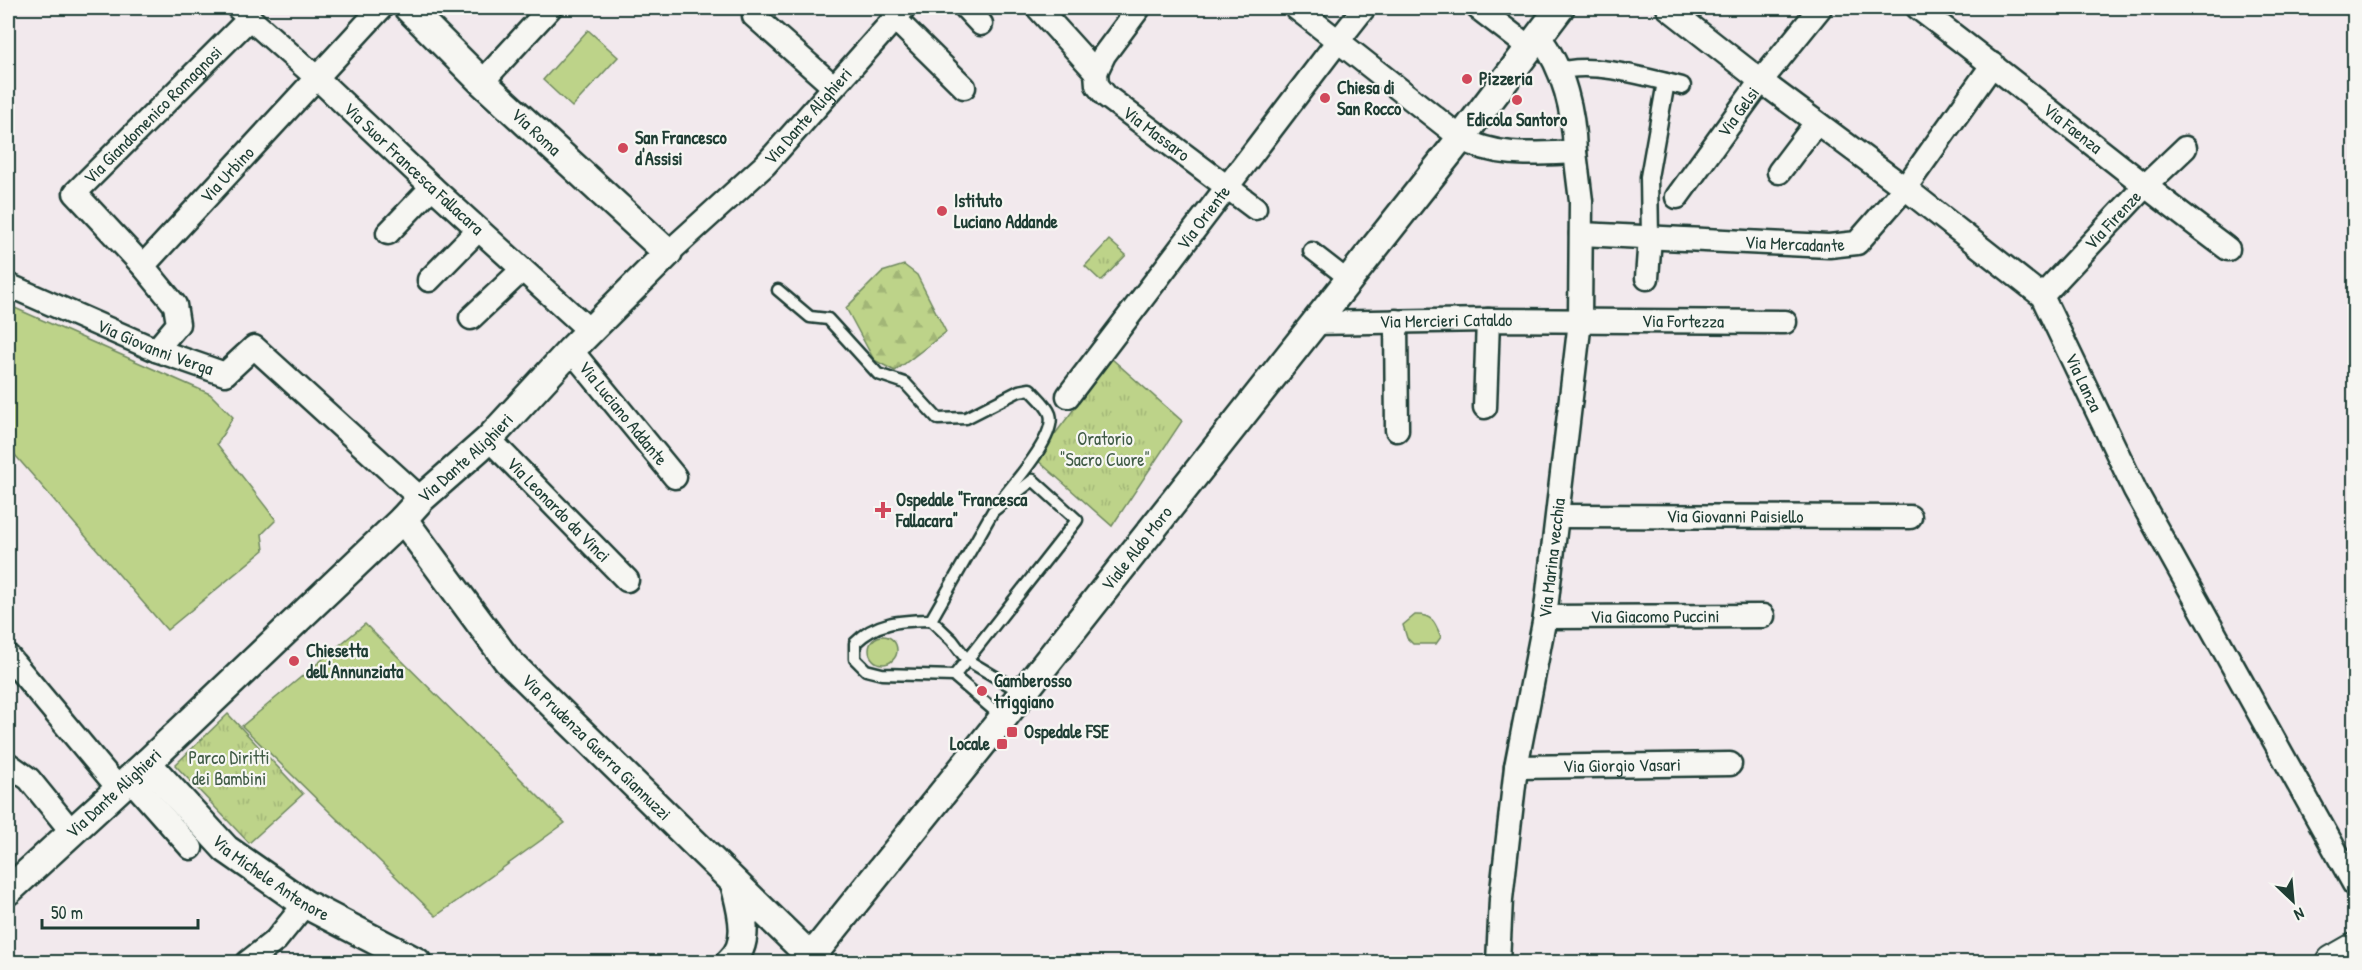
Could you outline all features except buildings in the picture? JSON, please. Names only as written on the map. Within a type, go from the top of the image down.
[{"type":"main road","points":[[2333,963],[2355,950]]},
{"type":"street","name":"Via Urbino","points":[[143,266],[381,8]]},
{"type":"street","name":"Via Roma","points":[[408,8],[482,81],[668,253]]},
{"type":"street","points":[[482,81],[550,8]]},
{"type":"street","points":[[966,8],[981,24]]},
{"type":"street","name":"Via Massaro","points":[[1038,8],[1095,72],[1097,85],[1106,96],[1255,208]]},
{"type":"street","points":[[1095,72],[1104,55],[1139,8]]},
{"type":"street","points":[[1296,8],[1471,144],[1505,153],[1575,152]]},
{"type":"street","name":"Via Oriente","points":[[1068,396],[1364,8]]},
{"type":"street","points":[[1478,8],[1534,43]]},
{"type":"street","name":"Viale Aldo Moro","points":[[807,961],[1003,718],[1461,138],[1560,8]]},
{"type":"street","name":"Via Lanza","points":[[1668,8],[1816,123],[1905,188],[2042,296],[2135,490],[2355,884]]},
{"type":"street","name":"Via Gelsi","points":[[1649,198],[1677,197],[1761,81],[1820,8]]},
{"type":"street","name":"Via Faenza","points":[[1918,8],[1993,64],[2144,187],[2228,249]]},
{"type":"street","points":[[900,11],[964,87]]},
{"type":"street","name":"Via Dante Alighieri","points":[[8,891],[132,777],[404,519],[421,499],[489,439],[590,331],[668,253],[765,165],[900,11]]},
{"type":"street","name":"Via Suor Francesca Fallacara","points":[[244,13],[590,331]]},
{"type":"street","name":"Via Giandomenico Romagnosi","points":[[143,266],[75,193],[244,13]]},
{"type":"street","points":[[754,16],[833,86]]},
{"type":"street","name":"Via Marina vecchia","points":[[1498,963],[1501,899],[1516,767],[1545,617],[1559,516],[1580,321],[1581,201],[1574,124],[1558,72],[1547,47],[1534,43]]},
{"type":"street","name":"Via Mercadante","points":[[1581,234],[1829,246],[1857,243],[1905,188],[1993,64]]},
{"type":"street","points":[[1558,72],[1565,69],[1594,68],[1674,84],[1649,177],[1650,237],[1647,278]]},
{"type":"street","points":[[1779,172],[1816,123]]},
{"type":"street","name":"Via Firenze","points":[[2042,296],[2144,187],[2185,148]]},
{"type":"street","points":[[388,233],[432,187]]},
{"type":"street","points":[[429,280],[478,230]]},
{"type":"street","points":[[1312,251],[1348,279]]},
{"type":"street","points":[[143,266],[175,304],[178,324],[156,350]]},
{"type":"street","points":[[471,318],[522,270]]},
{"type":"street","name":"Via Giovanni Verga","points":[[8,285],[156,350],[225,374],[254,347],[421,499]]},
{"type":"street","points":[[1485,407],[1488,320]]},
{"type":"street","points":[[1396,321],[1397,430]]},
{"type":"street","name":"Via Mercieri Cataldo","points":[[1314,323],[1580,321]]},
{"type":"street","name":"Via Fortezza","points":[[1580,321],[1785,322]]},
{"type":"street","name":"Via Luciano Addante","points":[[571,351],[675,477]]},
{"type":"street","name":"Via Leonardo da Vinci","points":[[489,439],[627,580]]},
{"type":"street","name":"Via Giovanni Paisiello","points":[[1559,516],[1910,517]]},
{"type":"street","name":"Via Prudenza Guerra Giannuzzi","points":[[404,519],[507,660],[735,885],[807,961]]},
{"type":"street","name":"Via Giacomo Puccini","points":[[1545,617],[1763,616]]},
{"type":"street","points":[[8,656],[132,777],[191,848]]},
{"type":"street","points":[[8,764],[29,779],[72,832]]},
{"type":"street","name":"Via Giorgio Vasari","points":[[1516,767],[1730,764]]},
{"type":"street","name":"Via Michele Antenore","points":[[132,777],[226,849],[305,904],[417,963]]},
{"type":"street","points":[[730,963],[736,958],[744,933],[735,885]]},
{"type":"street","points":[[249,963],[276,940],[305,904]]},
{"type":"lane","points":[[778,290],[810,317],[828,319],[878,374],[905,383],[938,419],[966,418],[1019,391],[1030,389],[1050,412],[1052,425],[1042,445],[993,511],[931,620]]},
{"type":"lane","points":[[954,676],[1077,520],[1033,480],[993,511]]},
{"type":"lane","points":[[1003,718],[954,676],[882,674],[866,670],[855,659],[855,643],[866,632],[880,626],[902,621],[931,620],[952,640],[967,660],[1022,693]]},
{"type":"green space","points":[[588,30],[618,57],[572,107],[543,80]]},
{"type":"green space","points":[[1109,240],[1126,255],[1101,281],[1085,266]]},
{"type":"green space","points":[[904,265],[917,275],[946,332],[895,371],[874,360],[846,308],[882,272]]},
{"type":"green space","points":[[8,305],[210,394],[233,417],[217,444],[276,520],[262,534],[264,550],[167,630],[8,447]]},
{"type":"green space","name":"Oratorio \"Sacro Cuore\"","points":[[1112,359],[1182,421],[1112,526],[1036,459]]},
{"type":"green space","points":[[1415,615],[1425,616],[1435,623],[1441,637],[1436,644],[1413,644],[1407,638],[1403,625]]},
{"type":"green space","points":[[365,624],[565,823],[436,916],[242,726]]},
{"type":"green space","points":[[883,636],[893,640],[897,650],[893,660],[883,664],[873,660],[869,650],[873,640]]},
{"type":"green space","name":"Parco Diritti dei Bambini","points":[[228,714],[303,794],[249,843],[175,765]]},
{"type":"place","name":"Pizzeria","points":[[1467,79]]},
{"type":"place","name":"Chiesa di San Rocco","points":[[1325,98]]},
{"type":"place","name":"Edicola Santoro","points":[[1517,100]]},
{"type":"place","name":"San Francesco d'Assisi","points":[[623,148]]},
{"type":"place","name":"Istituto Luciano Addande","points":[[942,211]]},
{"type":"place","name":"Ospedale \"Francesca Fallacara\"","points":[[883,510]]},
{"type":"place","name":"Chiesetta dell'Annunziata","points":[[294,661]]},
{"type":"place","name":"Gamberosso triggiano","points":[[982,691]]},
{"type":"place","name":"Ospedale FSE","points":[[1012,732]]},
{"type":"place","name":"Locale","points":[[1002,744]]}]
